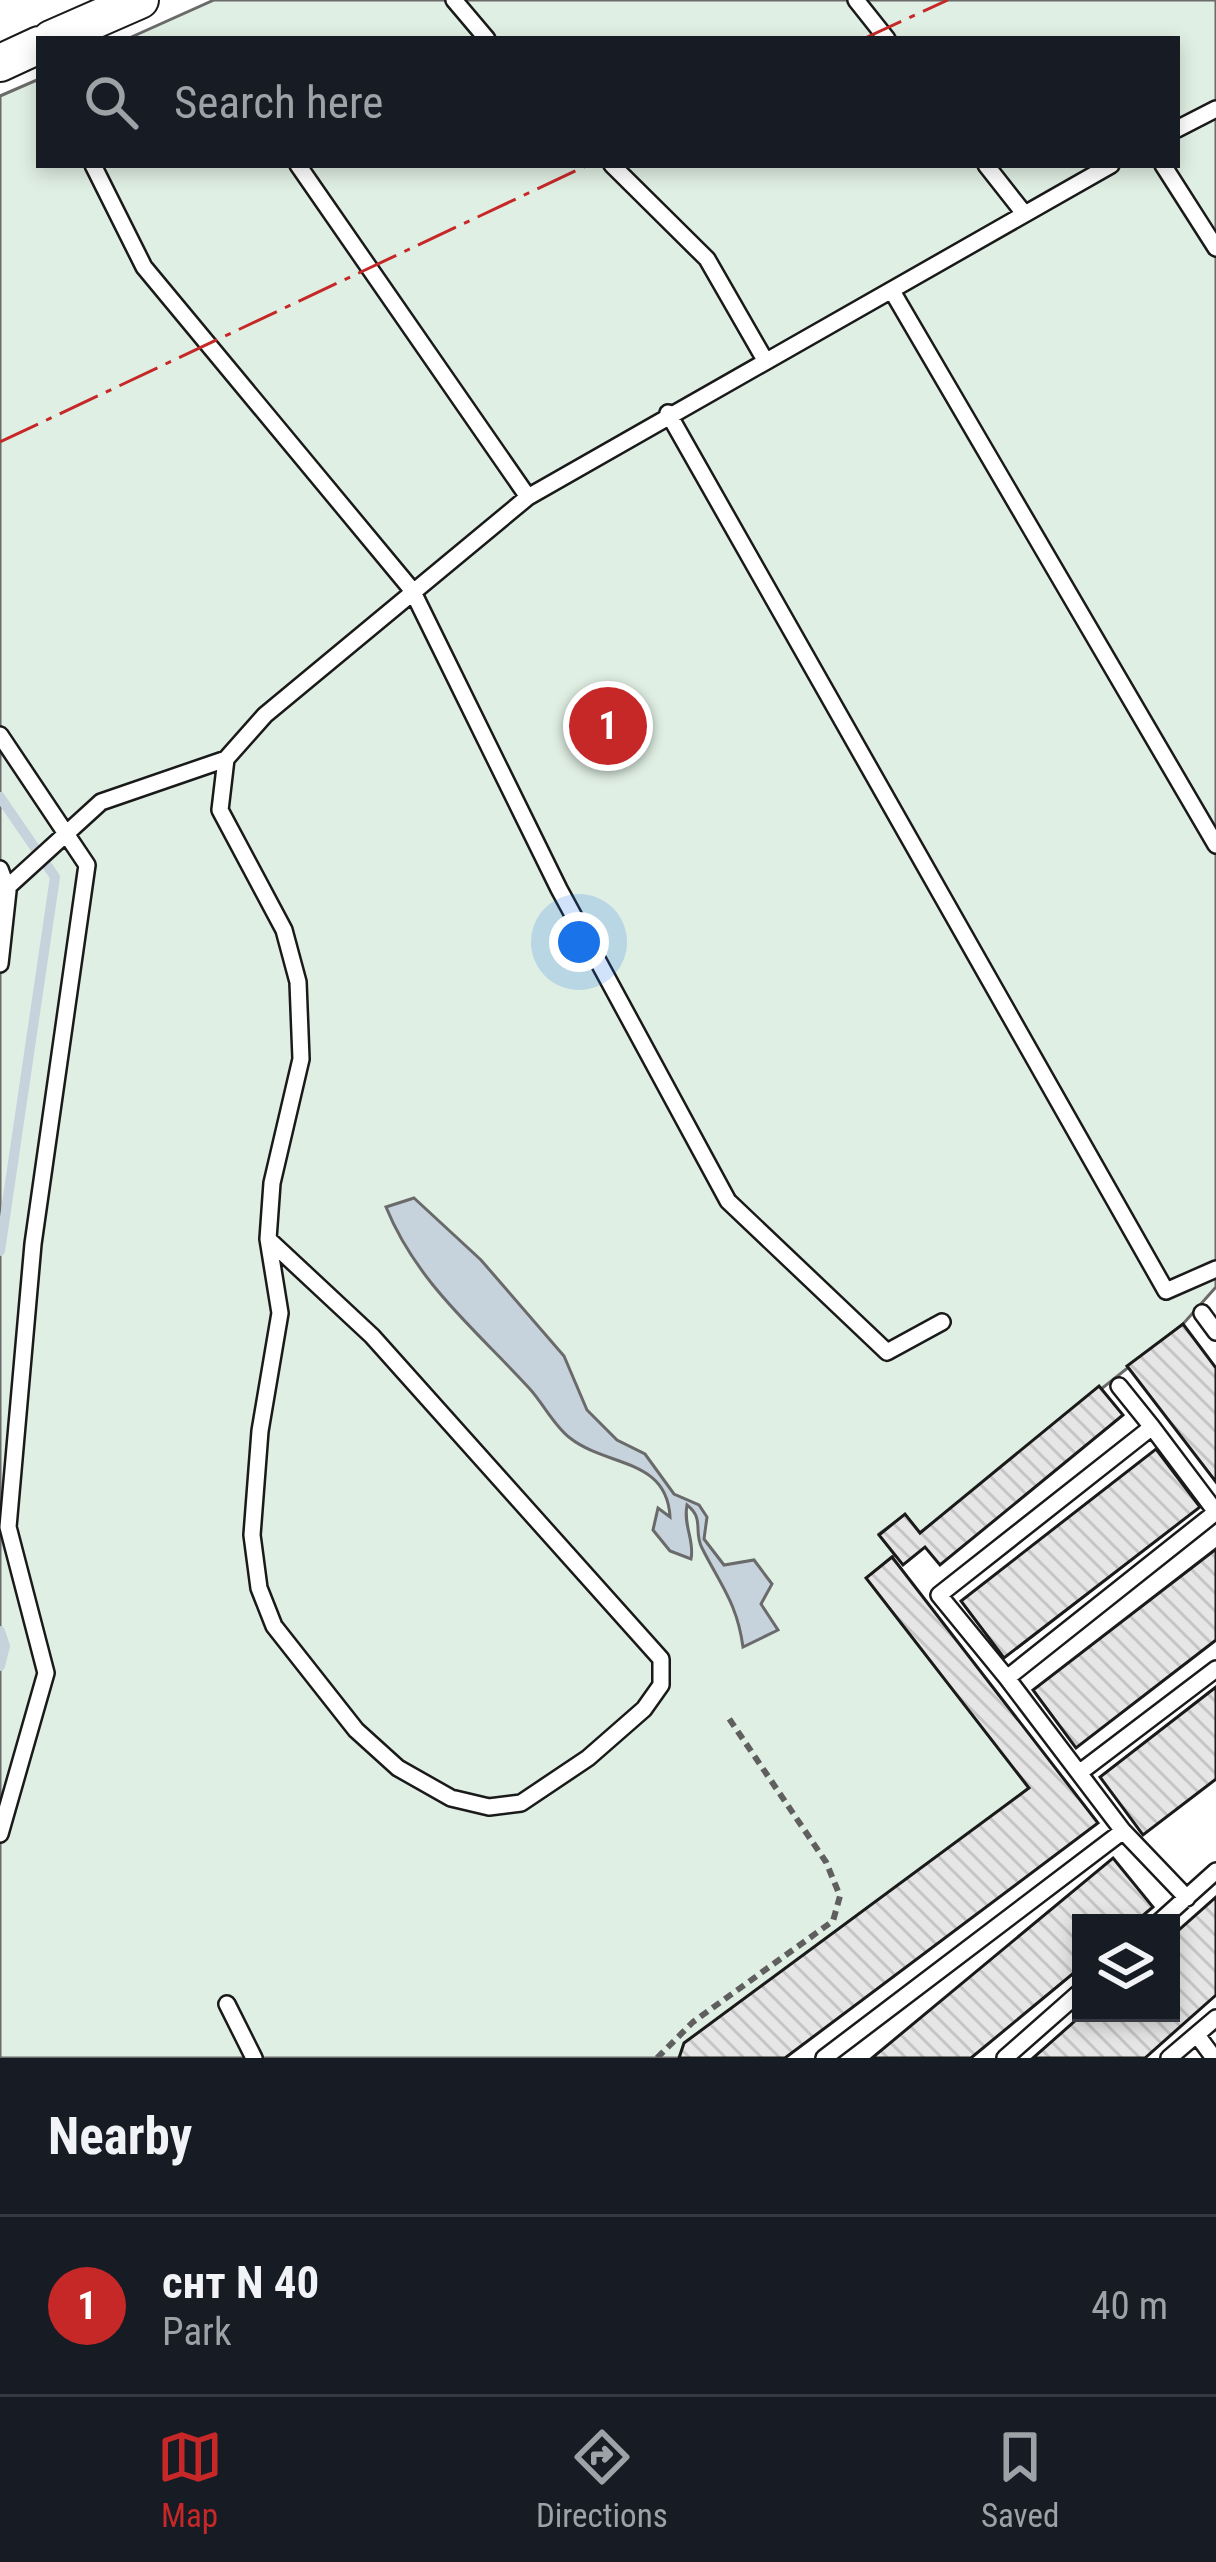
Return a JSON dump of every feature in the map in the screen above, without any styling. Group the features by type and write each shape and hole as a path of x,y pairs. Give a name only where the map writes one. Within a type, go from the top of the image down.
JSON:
{"street":[{"path":"58,36 140,0"},
{"path":"0,64 36,46"}],"lane":[{"path":"454,0 484,36"},
{"path":"856,0 885,36"},
{"path":"1180,127 1216,109"},
{"path":"94,168 144,267 412,590 559,889 728,1201 887,1352 942,1322"},
{"path":"300,168 529,497"},
{"path":"615,168 707,259 765,360"},
{"path":"988,168 1023,212"},
{"path":"4,892 101,802 226,759 265,715 529,497 668,413 1105,168"},
{"path":"1165,168 1216,248"},
{"path":"892,291 1216,845"},
{"path":"668,413 1166,1291 1216,1269"},
{"path":"0,735 87,865 33,1244 8,1527 46,1673 0,1834"},
{"path":"226,759 220,809 284,930 298,982 301,1059 272,1183 268,1239 280,1313 260,1431 252,1535 259,1588 274,1626 356,1730 398,1768 451,1798 489,1807 521,1803 554,1786 644,1708 661,1685 661,1660 372,1336 268,1239"},
{"path":"0,869 4,892 0,964"},
{"path":"1202,1313 1216,1332"},
{"path":"1006,1678 1216,1512 1120,1386"},
{"path":"1152,1426 939,1595 1124,1831 1187,1898"},
{"path":"1079,1773 1216,1670"},
{"path":"824,2058 1124,1831"},
{"path":"1168,1914 1216,1871"},
{"path":"1005,2058 1072,1999"},
{"path":"227,2004 254,2058"},
{"path":"1169,2058 1216,2018"},
{"path":"1197,2035 1214,2058"}],"path":[{"path":"657,2058 693,2022 833,1921 840,1896 826,1862 726,1714"}],"green space":[{"path":"214,0 1216,0 1216,1287 1183,1324 920,1533 905,1515 879,1534 895,1555 867,1578 1029,1788 679,2058 0,2058 0,96 36,80 36,168 1180,168 1180,36 134,36"}],"shaded area":[{"path":"414,1198 481,1260 564,1356 587,1410 617,1440 645,1454 674,1494 699,1505 707,1517 704,1539 724,1565 754,1560 772,1584 761,1604 778,1630 743,1647 732,1606 700,1542 692,1510 687,1505 691,1559 670,1551 653,1530 658,1508 670,1517 658,1484 633,1466 570,1438 449,1304 414,1259 386,1207"}],"building":[{"path":"1183,1324 1216,1368 1216,1482 1127,1366"},
{"path":"1099,1386 1123,1415 940,1565 925,1547 903,1565 879,1535 905,1514 920,1533"},
{"path":"1156,1449 1200,1507 1004,1658 961,1601"},
{"path":"1216,1549 1216,1640 1076,1748 1033,1690"},
{"path":"892,1557 1098,1823 785,2058 679,2058 684,2043 1029,1788 866,1578"},
{"path":"1216,1687 1216,1779 1143,1835 1100,1777"},
{"path":"1113,1858 1153,1907 1145,1914 1072,1914 1072,1974 971,2058 872,2058"},
{"path":"1216,1897 1216,1995 1145,2058 1033,2058 1074,2022 1180,2022 1180,1929"}],"waterway":[{"path":"0,797 55,877 0,1251"},
{"path":"0,1631 5,1646 0,1666"}],"power":[{"path":"870,36 948,0"},
{"path":"0,442 582,168"}],"place":[{"name":"снт N 40","path":"608,726"}]}
